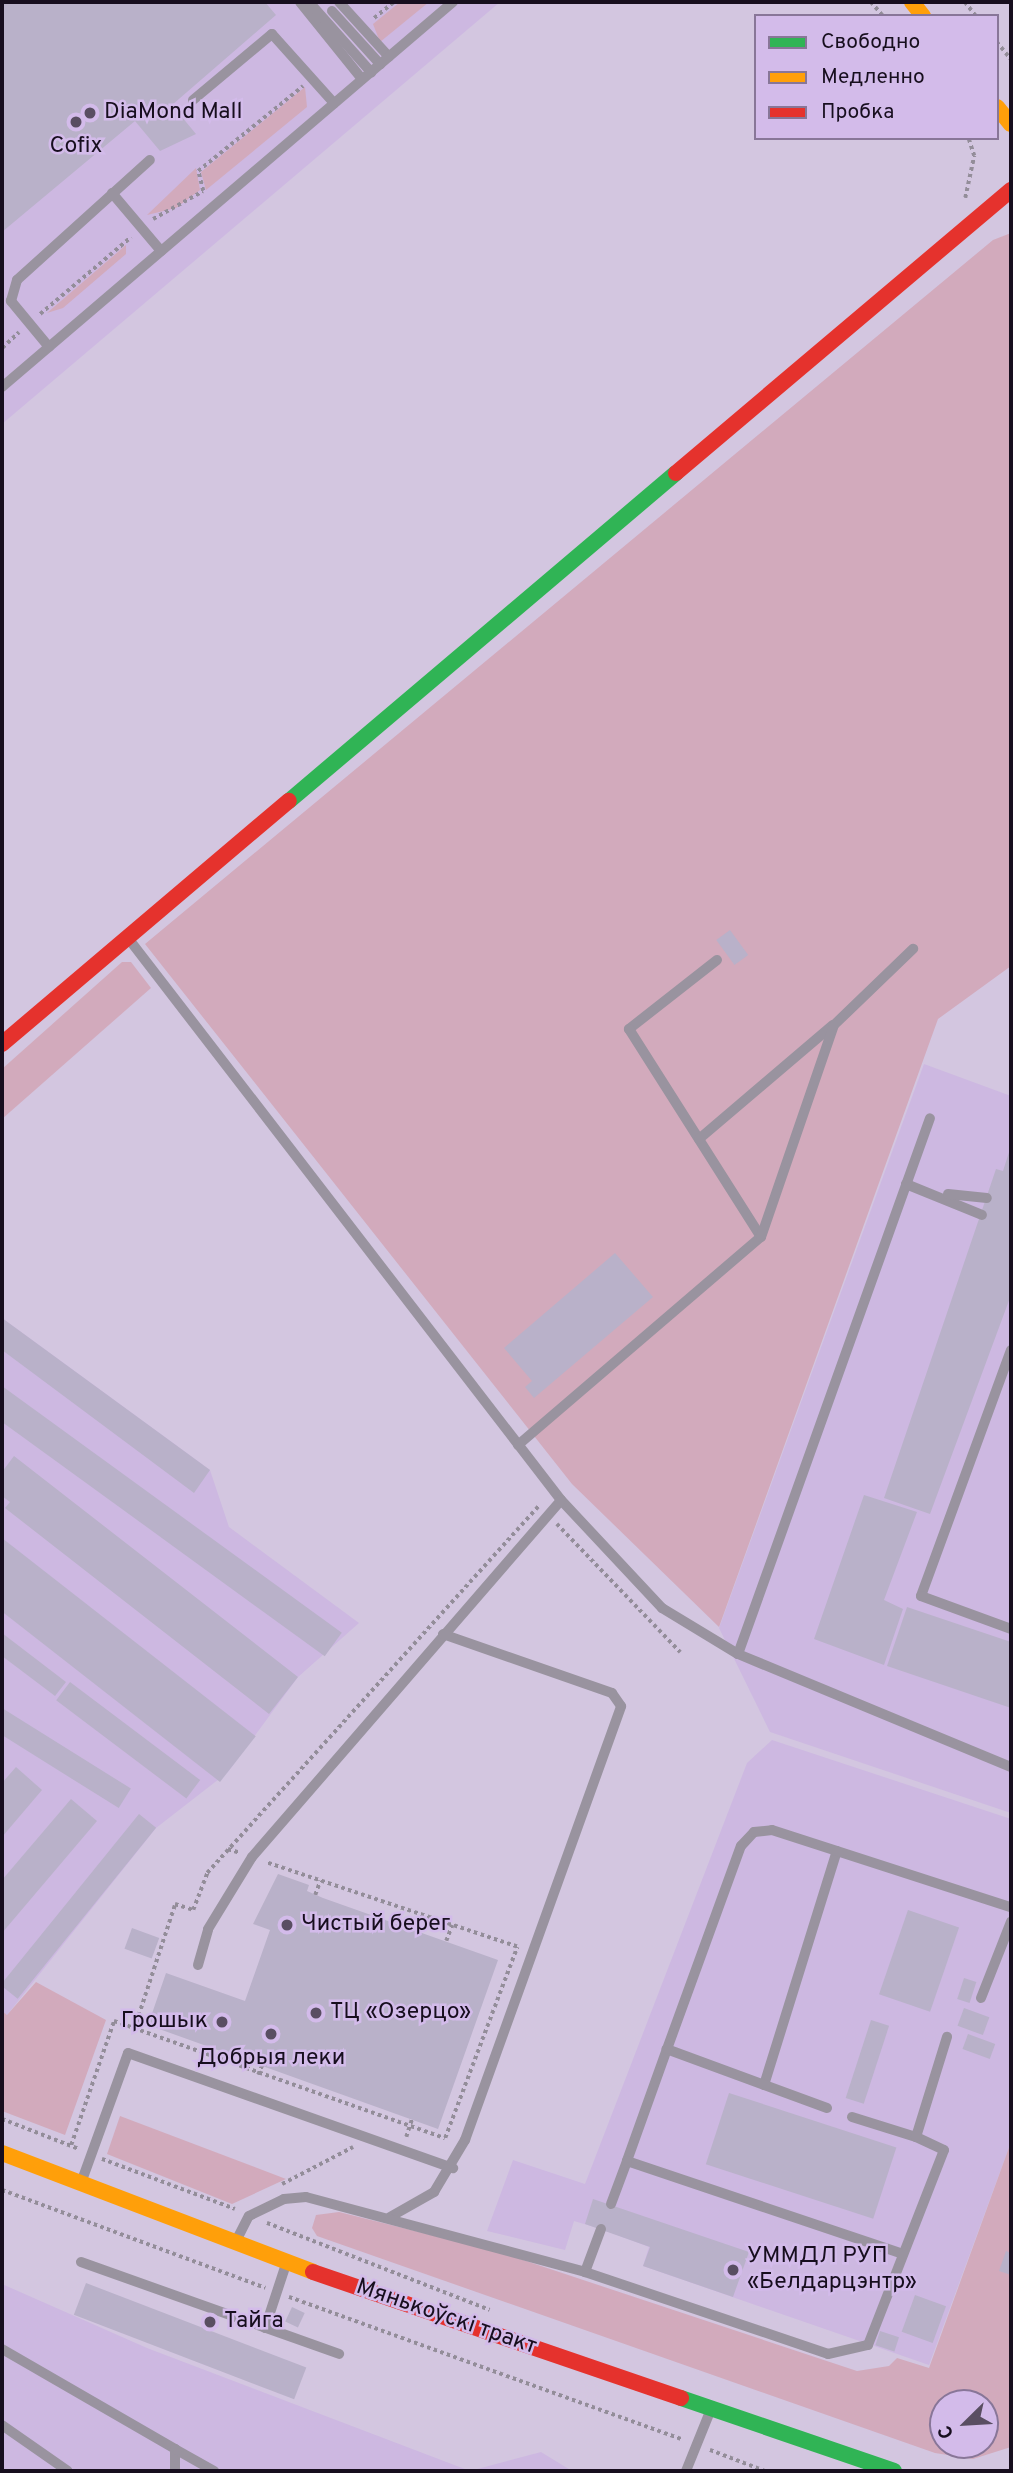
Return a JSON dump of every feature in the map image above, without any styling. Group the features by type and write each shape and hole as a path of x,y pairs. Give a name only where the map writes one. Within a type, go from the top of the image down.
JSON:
{"street":[{"path":"999,109 1011,124"},
{"path":"2,1044 126,935 1011,190"},
{"name":"Мянькоўскі тракт","path":"2,2153 286,2263 894,2471"}],"lane":[{"path":"300,2 362,79"},
{"path":"309,2 336,7 388,57"},
{"path":"2,387 453,2"},
{"path":"336,7 371,72"},
{"path":"336,7 380,64"},
{"path":"193,100 272,34 334,103"},
{"path":"49,347 11,301 17,280 150,160"},
{"path":"111,193 161,251"},
{"path":"126,935 561,1500 662,1608 738,1654 1011,1767"},
{"path":"699,1139 834,1025 913,949"},
{"path":"717,960 629,1029 761,1237"},
{"path":"518,1445 761,1237 834,1025"},
{"path":"738,1654 930,1118"},
{"path":"906,1184 941,1194 987,1198"},
{"path":"941,1194 982,1215"},
{"path":"1011,1350 921,1596 1011,1629"},
{"path":"198,1965 213,1919 252,1857 561,1500"},
{"path":"390,2217 434,2192 453,2168 621,1706 612,1693 443,1634"},
{"path":"611,2204 741,1846 754,1832 772,1830 1011,1907"},
{"path":"765,2085 837,1851"},
{"path":"981,1997 1011,1922"},
{"path":"916,2137 947,2037"},
{"path":"667,2049 827,2108"},
{"path":"80,2185 128,2053 453,2168"},
{"path":"235,2244 249,2217 284,2199 306,2197 390,2217 585,2272 828,2354 868,2344 901,2253 944,2150 916,2137 852,2117"},
{"path":"627,2161 901,2253"},
{"path":"585,2272 601,2229"},
{"path":"81,2262 340,2354"},
{"path":"265,2328 286,2263"},
{"path":"2,2349 214,2471"},
{"path":"687,2471 711,2409"},
{"path":"2,2425 68,2471"},
{"path":"175,2449 175,2471"}],"path":[{"path":"999,44 1011,59"},
{"path":"2,348 141,228 203,191 198,172 313,78"},
{"path":"958,207 972,176 968,140"},
{"path":"71,2145 114,2021 258,2075 445,2138 517,1947 228,1849"},
{"path":"315,1895 320,1881"},
{"path":"446,1941 452,1926"},
{"path":"134,2029 153,1972"},
{"path":"258,2075 262,2065"},
{"path":"2,2119 411,2278"},
{"path":"402,2149 412,2119"},
{"path":"269,2191 355,2146 366,2150"},
{"path":"2,2190 765,2471"},
{"path":"232,2210 244,2204"}],"shaded area":[{"path":"2,2 500,2 2,424"},
{"path":"400,2 429,2 380,42 373,24"},
{"path":"305,87 307,107 206,190 201,172"},
{"path":"196,168 200,190 176,208 147,215"},
{"path":"1011,233 1011,966 938,1019 719,1627 572,1484 145,944 993,240"},
{"path":"126,245 126,254 63,308 47,313"},
{"path":"122,962 131,962 151,988 2,1119 2,1069"},
{"path":"924,1064 1011,1096 1011,1813 770,1732 719,1628"},
{"path":"2,1318 210,1470 229,1527 359,1623 298,1677 228,1772 156,1828 7,2015 2,2011"},
{"path":"772,1740 1011,1819 1011,2142 929,2365 643,2266 649,2247 601,2229 574,2221 565,2250 487,2231 513,2160 585,2184 747,1763"},
{"path":"36,1982 106,2020 65,2135 2,2111 2,2011 7,2015"},
{"path":"120,2116 286,2179 232,2204 107,2154"},
{"path":"1011,2142 1011,2447 999,2451 999,2389 929,2389 929,2451 317,2236 312,2228 316,2215 339,2212 499,2252 857,2371 889,2366 897,2358 929,2368"},
{"path":"2,2284 147,2348 470,2471 2,2471"},
{"path":"541,2452 572,2471 470,2471"}],"building":[{"name":"DiaMond Mall","path":"2,2 265,2 276,15 172,105 196,134 160,151 135,121 2,232"},
{"path":"730,930 748,955 734,965 716,940"},
{"path":"1011,1146 1011,1295 930,1514 884,1498 996,1169 1003,1171"},
{"path":"615,1253 653,1297 534,1398 525,1387 532,1381 504,1348"},
{"path":"2,1318 210,1470 194,1493 2,1350"},
{"path":"2,1386 342,1633 325,1656 2,1422"},
{"path":"14,1456 298,1677 269,1714 5,1508 10,1502 2,1496 2,1472"},
{"path":"864,1495 917,1512 884,1600 903,1609 884,1665 814,1639"},
{"path":"2,1538 256,1736 220,1782 2,1612"},
{"path":"907,1607 1011,1642 1011,1708 887,1666"},
{"path":"2,1633 66,1682 55,1696 2,1656"},
{"path":"70,1682 200,1780 186,1798 56,1700"},
{"path":"2,1708 131,1789 119,1808 2,1735"},
{"path":"16,1767 42,1790 2,1837 2,1783"},
{"path":"71,1799 97,1821 2,1933 2,1880"},
{"path":"139,1814 156,1828 18,1999 2,1983"},
{"name":"ТЦ «Озерцо»","path":"278,1874 309,1885 307,1891 323,1898 498,1960 438,2129 148,2025 166,1973 245,2001 270,1930 253,1924"},
{"path":"908,1910 959,1928 930,2012 879,1994"},
{"path":"132,1928 159,1938 152,1959 124,1949"},
{"path":"964,1978 976,1982 970,2003 957,1999"},
{"path":"964,2008 989,2017 983,2035 958,2026"},
{"path":"871,2020 889,2026 864,2104 846,2098"},
{"path":"968,2034 995,2044 990,2059 963,2049"},
{"path":"729,2093 896,2147 873,2219 706,2164"},
{"path":"593,2199 749,2252 733,2297 643,2266 650,2247 585,2224"},
{"path":"1006,2251 1011,2253 1011,2275 999,2271"},
{"path":"86,2283 306,2368 294,2399 74,2315"},
{"path":"915,2295 946,2306 933,2343 902,2332"},
{"path":"292,2307 305,2313 298,2327 285,2322"},
{"path":"880,2331 899,2337 894,2351 875,2345"}],"traffic: fast":[{"path":"289,801 676,473"},
{"path":"681,2398 894,2471"}],"traffic: slow":[{"path":"912,2 921,14"},
{"path":"999,109 1011,124"},
{"path":"2,2153 313,2272"}],"traffic: jam":[{"path":"676,473 1011,190"},
{"path":"2,1044 289,801"},
{"path":"313,2272 681,2398"}],"place":[{"name":"DiaMond Mall","path":"90,113"},
{"name":"Cofix","path":"76,122"},
{"name":"Чистый берег","path":"287,1925"},
{"name":"ТЦ «Озерцо»","path":"316,2013"},
{"name":"Грошык","path":"222,2022"},
{"name":"Добрыя леки","path":"271,2034"},
{"name":"УММДЛ РУП «Белдарцэнтр»","path":"733,2270"},
{"name":"Тайга","path":"210,2322"}]}
